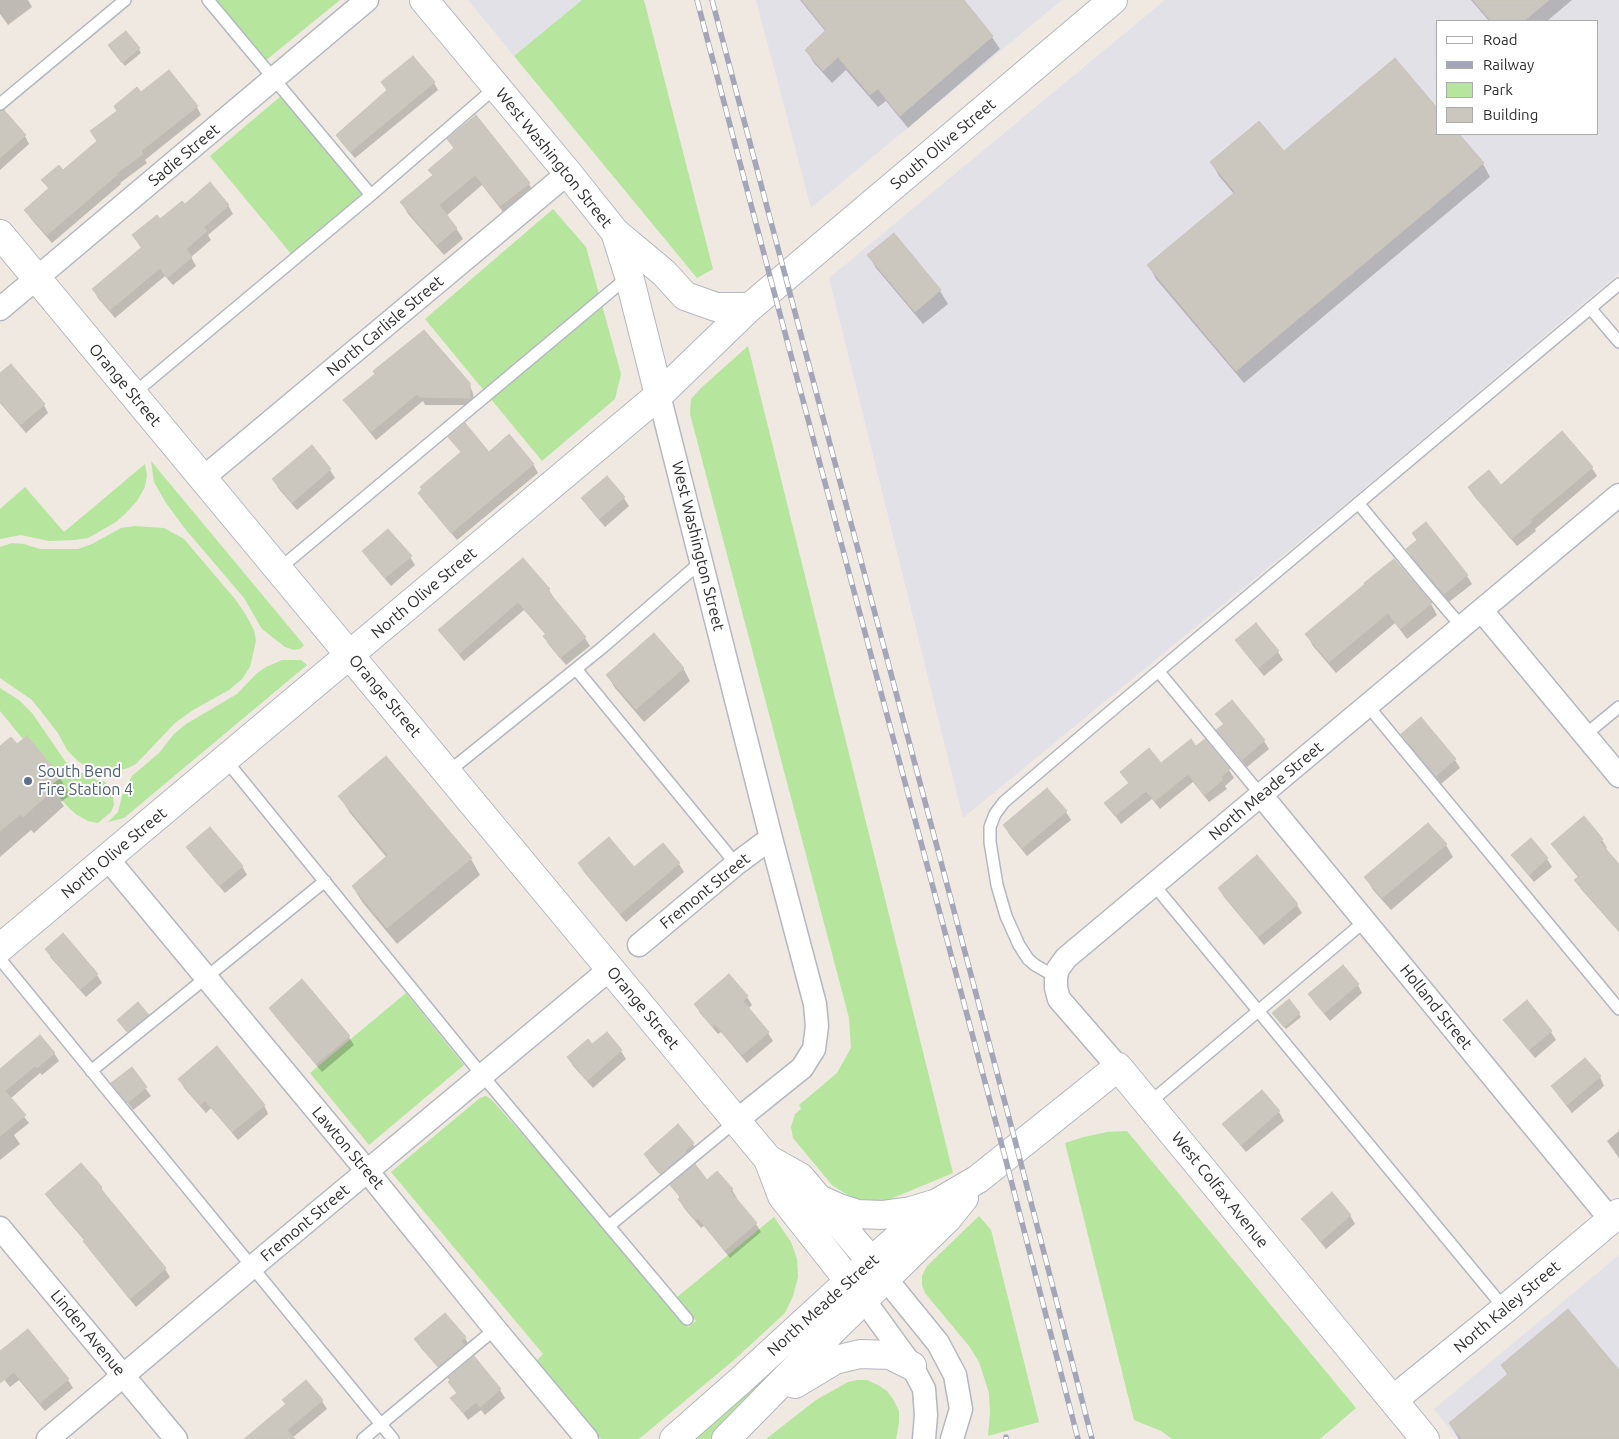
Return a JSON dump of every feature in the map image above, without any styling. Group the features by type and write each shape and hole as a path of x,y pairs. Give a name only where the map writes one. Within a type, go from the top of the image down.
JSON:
{"street":[{"name":"Sadie Street","path":"0,309 367,0"},
{"name":"West Washington Street","path":"424,0 568,173 614,232 639,268 659,395 815,1004 817,1026 814,1049 802,1068 736,1120"},
{"name":"South Olive Street","path":"773,288 1113,0"},
{"name":"North Carlisle Street","path":"203,478 568,173"},
{"name":"Orange Street","path":"0,234 768,1159 782,1196 856,1291"},
{"name":"West Washington Street","path":"639,268 664,273 685,296 716,307 750,308"},
{"name":"North Olive Street","path":"0,948 659,395 773,288"},
{"name":"North Meade Street","path":"1056,977 1058,969 1066,958 1619,495"},
{"path":"1482,611 1619,776"},
{"name":"Holland Street","path":"1261,795 1615,1216"},
{"name":"Fremont Street","path":"639,945 736,864 771,838"},
{"name":"Lawton Street","path":"107,858 368,1171 495,1329 587,1439"},
{"name":"Fremont Street","path":"48,1439 252,1266 610,969"},
{"name":"West Colfax Avenue","path":"1056,977 1056,988 1060,999 1149,1103 1393,1400"},
{"name":"North Meade Street","path":"879,1270 937,1203 978,1179 1118,1067"},
{"name":"Orange Street","path":"768,1159 800,1178 879,1270"},
{"name":"North Meade Street","path":"674,1439 740,1381 856,1291 879,1270 948,1218 978,1179"},
{"name":"Orange Street","path":"818,1198 858,1214 882,1215 912,1211 937,1203"},
{"name":"North Kaley Street","path":"1393,1400 1505,1310 1615,1216"},
{"name":"Linden Avenue","path":"0,1228 176,1439"},
{"path":"879,1270 938,1343 955,1375 961,1408 952,1439"},
{"name":"North Meade Street","path":"726,1439 760,1406 856,1291"},
{"path":"856,1291 912,1366 924,1389 926,1415 924,1439"},
{"path":"760,1406 835,1360 860,1354 890,1355 912,1366"},
{"path":"1393,1400 1425,1439"}],"lane":[{"path":"0,104 125,0"},
{"path":"208,0 371,195"},
{"path":"133,394 371,195 496,87"},
{"path":"279,569 639,268"},
{"path":"1056,977 1028,959 1019,945 1006,916 997,885 990,842 990,827 995,814 1012,796 1619,284"},
{"path":"1590,308 1619,342"},
{"path":"1358,503 1462,627"},
{"path":"448,772 576,669 702,561"},
{"path":"576,669 736,864"},
{"path":"1159,672 1261,795"},
{"path":"1368,706 1618,1007"},
{"path":"1585,735 1619,706"},
{"path":"225,759 482,1074 687,1319"},
{"path":"91,1071 325,880"},
{"path":"1154,885 1505,1310"},
{"path":"1149,1103 1365,921"},
{"path":"0,959 392,1439"},
{"path":"610,1225 736,1120"},
{"path":"363,1439 495,1329"}],"shaded area":[{"path":"468,0 582,0 514,56"},
{"path":"756,0 1062,0 811,208"},
{"path":"1165,0 1619,0 1619,273 1355,496 963,818 829,278"},
{"path":"1619,1255 1619,1439 1458,1439 1434,1409"}],"green space":[{"path":"213,0 340,0 265,61"},
{"path":"582,0 644,0 713,269 697,278 514,56"},
{"path":"281,96 362,195 292,255 210,156"},
{"path":"553,209 586,247 621,374 615,399 542,461 425,319"},
{"path":"748,346 953,1173 888,1200 869,1204 852,1198 832,1185 793,1138 791,1127 795,1114 801,1109 799,1105 837,1073 851,1048 849,1018 690,414 691,399"},
{"path":"151,461 304,645 300,649 294,650 285,647 262,629 244,598 186,530 166,503 154,482"},
{"path":"145,464 147,475 145,487 137,501 116,522 88,538 49,541 21,535 0,539 0,509 25,487 64,532"},
{"path":"134,526 164,528 184,539 235,599 254,630 256,641 250,667 242,679 229,690 193,710 175,723 136,764 114,772 100,771 89,768 78,761 67,750 58,733 32,700 0,678 0,547 12,543 24,544 40,549 78,549 92,544 121,528"},
{"path":"282,660 301,660 307,665 124,818 108,822 118,812 122,796 132,776 159,753 174,734 186,724 237,694 257,673"},
{"path":"0,688 19,700 32,713 65,761 78,771 97,780 104,781 110,787 114,805 111,812 98,823 88,821 77,815 53,790 55,788 52,784 61,777 27,736 23,739 0,711"},
{"path":"406,993 464,1065 369,1145 310,1073"},
{"path":"486,1096 491,1099 563,1180 688,1327 696,1321 676,1298 774,1217 791,1242 797,1259 798,1277 793,1296 785,1313 734,1360 639,1439 601,1439 536,1361 543,1354 391,1172 480,1098"},
{"path":"1127,1131 1356,1408 1320,1439 1172,1439 1161,1431 1134,1420 1065,1143 1107,1132"},
{"path":"979,1216 991,1230 1039,1422 988,1436 989,1393 979,1362 969,1346 925,1293 922,1285 922,1276 927,1266"},
{"path":"772,1370 710,1439 694,1439"},
{"path":"867,1380 878,1385 887,1391 893,1399 899,1411 896,1439 766,1439 816,1400 848,1382"}],"building":[{"path":"802,0 964,0 993,36 900,116 878,89 870,95 838,57 823,71 805,50 826,30"},
{"path":"1473,0 1549,0 1525,20 1490,20"},
{"path":"126,31 140,48 122,63 108,45"},
{"path":"413,56 435,82 350,152 336,135 387,90 381,82"},
{"path":"1395,58 1436,107 1436,135 1460,135 1484,163 1236,371 1147,265 1235,192 1210,162 1259,121 1284,151"},
{"path":"169,70 198,106 141,151 143,154 116,174 47,235 24,210 49,188 41,180 59,165 63,170 97,141 90,131 117,111 114,106 137,87 141,92"},
{"path":"4,110 26,135 0,158 0,111"},
{"path":"476,115 530,183 500,206 475,175 439,205 457,228 437,245 400,202 433,175 428,170 454,148 447,139"},
{"path":"210,182 229,205 204,227 207,231 186,249 192,257 167,278 160,268 110,310 92,289 142,247 132,235 157,215 160,219 182,201 185,204"},
{"path":"894,233 941,290 915,312 867,255"},
{"path":"424,330 470,383 470,398 420,397 417,394 371,432 343,400 375,374 373,371"},
{"path":"11,364 45,404 20,425 0,401 0,373"},
{"path":"465,423 489,452 509,434 534,464 451,533 418,493 422,489 420,487 461,452 448,437"},
{"path":"1562,431 1593,467 1530,520 1532,522 1511,539 1468,487 1489,470 1501,485"},
{"path":"312,445 331,469 292,503 272,479"},
{"path":"607,476 625,497 599,519 581,498"},
{"path":"1426,522 1468,575 1444,594 1406,549 1417,540 1412,533"},
{"path":"388,529 412,556 385,578 362,551"},
{"path":"523,558 550,589 548,591 586,637 560,658 543,636 546,634 518,602 459,654 438,630"},
{"path":"1394,559 1432,603 1400,629 1388,613 1329,662 1305,634"},
{"path":"1256,623 1279,651 1258,668 1235,640"},
{"path":"654,633 684,668 636,709 606,675"},
{"path":"1232,700 1265,740 1242,760 1216,730 1224,724 1215,714"},
{"path":"1421,717 1456,759 1436,776 1401,734"},
{"name":"South Bend Fire Station 4","path":"27,736 61,777 52,784 55,788 23,817 21,814 0,831 0,746 11,737 17,744"},
{"path":"1191,739 1196,746 1205,739 1230,769 1221,777 1223,780 1204,795 1188,774 1155,801 1146,791 1115,816 1104,803 1129,783 1120,772 1149,748 1161,763"},
{"path":"386,756 472,858 387,928 352,886 388,855 338,796"},
{"path":"1047,788 1067,811 1022,848 1003,825"},
{"path":"1584,816 1603,839 1600,842 1619,864 1619,931 1574,880 1579,876 1551,844"},
{"path":"1428,823 1447,844 1382,898 1364,877"},
{"path":"210,827 243,866 219,886 186,847"},
{"path":"609,837 634,867 663,843 680,863 620,914 578,863"},
{"path":"1531,838 1548,858 1529,875 1511,855"},
{"path":"1257,855 1298,904 1258,937 1218,888"},
{"path":"63,933 98,974 80,990 45,949"},
{"path":"1343,965 1359,984 1324,1013 1308,994"},
{"path":"729,974 748,996 743,1001 769,1032 742,1055 715,1024 713,1027 694,1004"},
{"path":"302,979 350,1036 316,1064 269,1008"},
{"path":"1289,999 1300,1013 1284,1027 1272,1013"},
{"path":"1527,1000 1552,1031 1529,1050 1503,1020"},
{"path":"138,1002 149,1015 127,1032 117,1020"},
{"path":"607,1032 622,1050 587,1081 567,1057 588,1039 592,1044"},
{"path":"40,1035 55,1053 37,1068 35,1066 5,1091 26,1115 0,1136 0,1069"},
{"path":"217,1046 265,1105 232,1132 205,1101 200,1105 178,1079"},
{"path":"1585,1058 1601,1076 1567,1105 1551,1086"},
{"path":"132,1067 147,1087 127,1103 111,1083"},
{"path":"1262,1090 1280,1111 1241,1145 1222,1124"},
{"path":"678,1124 694,1143 685,1151 686,1153 660,1174 644,1154"},
{"path":"81,1163 166,1268 130,1299 83,1241 85,1239 45,1194"},
{"path":"695,1164 707,1180 717,1171 733,1189 730,1191 757,1223 725,1250 698,1218 696,1220 678,1199 680,1197 670,1185"},
{"path":"1332,1192 1351,1215 1321,1241 1301,1219"},
{"path":"1568,1309 1619,1370 1619,1439 1462,1439 1449,1423 1508,1374 1501,1365"},
{"path":"445,1313 466,1337 461,1341 464,1345 438,1367 414,1339"},
{"path":"28,1329 69,1379 40,1403 14,1372 0,1383 0,1351"},
{"path":"474,1356 501,1389 480,1407 476,1402 463,1413 450,1398 457,1393 448,1382 450,1380 448,1378"},
{"path":"306,1380 323,1400 287,1430 295,1439 244,1439 286,1404 282,1400"}],"railway":[{"path":"697,0 1005,1157 1078,1439"},
{"path":"712,0 1017,1148 1092,1439"}],"place":[{"name":"South Bend Fire Station 4","path":"28,781"}]}
